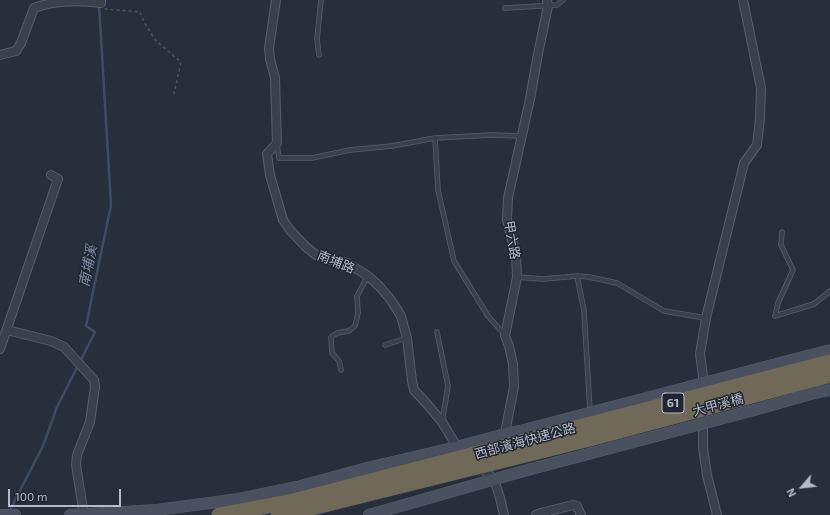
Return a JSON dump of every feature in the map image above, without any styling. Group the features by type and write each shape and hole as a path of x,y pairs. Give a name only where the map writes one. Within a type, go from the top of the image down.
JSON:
{"highway":[{"name":"西部濱海快速公路","path":"219,515 293,501 830,362"},
{"name":"西部濱海快速公路","path":"278,515 560,446 830,375"}],"street":[{"path":"0,55 16,51 21,43 34,8 44,4 74,0 90,2 101,1"},
{"path":"276,0 269,48 275,78 277,144"},
{"path":"717,515 707,475 703,448 703,376 700,354 706,318 744,163 757,145 761,88 743,0"},
{"name":"甲六路","path":"494,479 514,387 513,364 506,336 518,277 516,256 507,220 508,198 530,99 547,3"},
{"name":"南埔路","path":"277,144 267,154 270,175 284,220 290,230 316,255 347,263 368,276 391,300 401,316 407,338 414,390 428,404 442,422 457,447 494,479"},
{"path":"0,349 58,178 51,175"},
{"path":"7,330 52,341 64,348 94,380 95,387 90,422 77,455 76,466 84,515"},
{"name":"大甲溪橋","path":"70,515 156,510 239,499 297,487 367,468 524,430 830,350"},
{"name":"大甲溪橋","path":"369,515 494,479 830,390"},
{"path":"494,479 504,515"},
{"path":"539,514 573,505 577,506 581,515"},
{"path":"0,514 15,515"}],"lane":[{"path":"319,55 317,39 321,0"},
{"path":"505,8 547,3 557,6 563,0"},
{"path":"277,144 279,158 312,158 350,150 392,146 435,138 491,135 522,136"},
{"path":"435,138 438,190 454,261 488,316 506,336"},
{"path":"782,232 781,244 793,270 778,303 775,316 814,304 830,291"},
{"path":"341,370 339,361 332,353 331,337 337,333 349,331 355,326 358,312 356,296 368,276"},
{"path":"518,277 543,279 577,276 617,283 664,311 706,318"},
{"path":"577,276 584,311 590,412"},
{"path":"437,332 448,386 442,422"},
{"path":"385,345 407,338"}],"path":[{"path":"101,1 106,9 140,12 144,22 156,40 181,62 174,94"}],"waterway":[{"name":"南埔溪","path":"9,512 43,446 57,407 95,332 86,326 111,205 99,4"}]}
